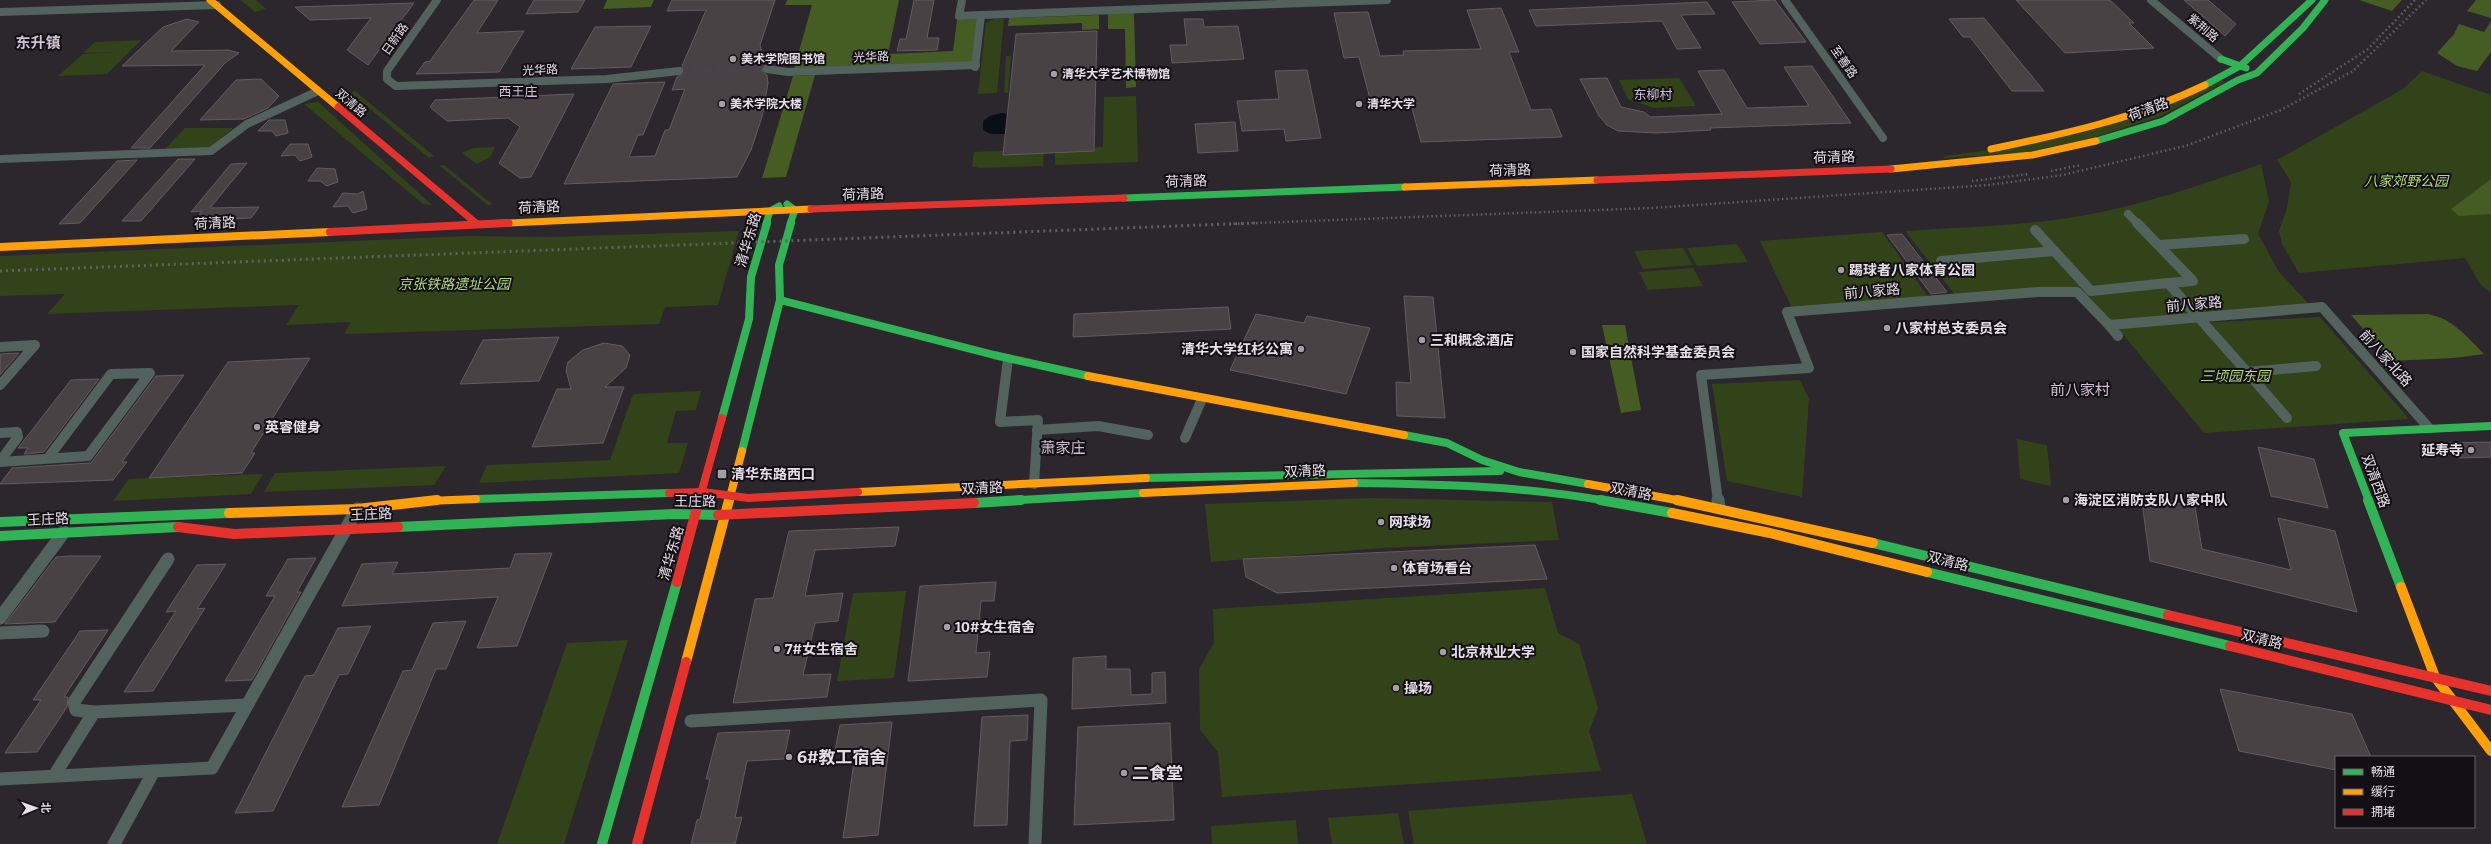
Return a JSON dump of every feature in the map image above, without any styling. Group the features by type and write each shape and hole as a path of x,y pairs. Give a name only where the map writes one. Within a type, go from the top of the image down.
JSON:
{"main road":[{"name":"荷清路","path":"356,221 465,215 1901,162 2008,147 2089,130 2143,113 2193,92 2240,66 2312,0"},
{"name":"荷清路","path":"0,247 770,211 1898,169 1904,166 2032,155 2106,138 2163,121 2238,80 2257,73 2303,28 2325,0"},
{"name":"双清路","path":"213,3 476,224"},
{"path":"2221,59 2257,73"},
{"path":"636,844 725,515 780,300 776,280 777,268 795,210 785,203"},
{"name":"清华东路","path":"602,844 703,492 707,471 749,319 748,304 751,277 765,226 770,211 785,203"},
{"path":"476,224 506,227 753,219 761,221 765,226"},
{"name":"荷清路","path":"0,239 325,222"},
{"name":"双清路","path":"780,300 1008,359 1202,399 1447,443 1464,449 1482,460 1519,472 1719,508 1910,551 2101,599 2491,690"},
{"name":"双清西路","path":"2435,677 2343,433 2491,426"},
{"name":"双清路","path":"730,495 748,498 1334,471 1519,472"},
{"name":"双清路","path":"744,515 1336,483 1432,484 1554,492 1770,533 2491,710"},
{"name":"王庄路","path":"0,522 94,517 356,509 459,499 703,492 730,495"},
{"name":"王庄路","path":"0,536 171,526 234,534 697,513 744,515"},
{"path":"2435,677 2491,751"}],"street":[{"name":"日新路","path":"402,87 387,79 387,71 437,0"},
{"path":"962,0 959,16 1387,0"},
{"name":"至善路","path":"1785,0 1883,138"},
{"name":"紫荆路","path":"2151,0 2221,59"},
{"path":"0,12 213,3"},
{"name":"光华路","path":"767,69 788,72 976,66 981,15"},
{"name":"光华路","path":"402,87 607,79 679,71"},
{"path":"0,159 211,151 247,124 318,91"},
{"path":"2035,230 2091,291 2193,280 2128,214"},
{"path":"2159,245 2244,239"},
{"path":"1941,261 2055,251"},
{"path":"2168,283 2287,418"},
{"name":"前八家路","path":"1719,508 1701,375 1809,368 1807,358 1790,324 1787,312 2030,292 2077,292 2109,325 2322,307"},
{"name":"前八家北路","path":"2322,307 2429,428"},
{"path":"2109,325 2118,336"},
{"path":"0,346 35,345 0,385"},
{"path":"1008,359 1000,422 1038,420 1034,484"},
{"path":"2248,372 2316,366"},
{"path":"0,461 88,456 150,373 111,374 48,458"},
{"path":"1185,438 1202,399"},
{"path":"1037,430 1098,426 1148,435"},
{"path":"0,433 17,432 18,437 0,461"},
{"path":"0,779 212,768 356,509"},
{"path":"0,618 64,532"},
{"path":"168,559 74,702 76,710 94,712 247,705"},
{"path":"0,633 43,631"},
{"path":"691,721 1041,700 1035,844"},
{"path":"54,776 94,712"},
{"path":"114,844 154,771"}],"green space":[{"path":"240,0 256,0 266,9 255,12"},
{"path":"607,0 654,0 651,7 603,9"},
{"path":"787,0 899,0 888,54 953,51 957,20 977,19 972,62 794,69 812,5 785,5"},
{"path":"2359,0 2402,0 2392,11"},
{"path":"2476,0 2491,0 2491,18 2467,11"},
{"path":"1134,13 1136,87 1126,88 1125,29 1108,29 1108,14"},
{"path":"1099,15 1099,29 1082,30 1082,23 1008,26 1009,18"},
{"path":"994,19 1004,19 997,93 978,94 986,23"},
{"path":"2491,21 2491,52 2477,71 2457,66 2437,53 2454,34 2459,24 2484,32"},
{"path":"141,40 107,74 58,76 83,54 117,52 83,53 95,42"},
{"path":"1006,56 1011,56 1008,93 1004,93"},
{"name":"八家郊野公园","path":"2422,71 2491,95 2491,293 2480,284 2465,258 2299,273 2282,244 2279,231 2287,208 2291,182 2277,160 2403,89"},
{"path":"815,75 786,177 762,178 793,76"},
{"path":"1679,78 1696,106 1653,108 1628,99 1619,80"},
{"path":"2222,80 2225,82 2161,116 2089,139 2021,153 1943,158 1944,156 2028,145 2089,131"},
{"path":"355,91 434,156 429,158 351,93"},
{"path":"1136,96 1138,162 1055,165 1055,149 1103,147 1104,97"},
{"path":"318,102 432,205 423,204 304,104"},
{"path":"185,128 233,128 209,148 164,150"},
{"path":"495,147 490,157 477,164 462,153 473,148"},
{"path":"1044,149 1043,166 979,168 972,166 974,152"},
{"path":"2261,164 2269,201 2258,234 2279,272 2309,304 2109,322 2076,287 1956,296 1905,231 2019,224 2086,215 2153,199"},
{"path":"444,165 492,204 489,206 440,166"},
{"path":"2491,179 2491,214 2459,216 2451,209"},
{"name":"京张铁路遗址公园","path":"739,231 718,305 665,307 659,324 344,334 351,322 286,325 299,305 47,314 65,294 0,296 0,256 469,236 547,237"},
{"name":"踢球者八家体育公园","path":"1882,232 1929,298 1792,308 1760,241"},
{"path":"1737,244 1748,262 1697,266 1687,248"},
{"path":"1683,248 1693,265 1643,269 1634,251"},
{"path":"1693,268 1703,286 1648,290 1639,272"},
{"path":"2427,314 2436,316 2452,324 2484,354 2454,358 2391,361 2351,315"},
{"name":"三顷园东园","path":"2320,317 2409,419 2204,433 2117,327"},
{"path":"1602,325 1625,325 1641,410 1621,413"},
{"path":"1800,380 1809,399 1802,497 1727,481 1712,384"},
{"path":"701,391 696,410 676,411 667,443 688,443 679,473 479,483 487,465 610,460 633,394"},
{"path":"2017,439 2047,445 2051,486 2020,479"},
{"path":"446,466 434,485 264,492 275,473"},
{"path":"263,474 251,494 113,501 129,479"},
{"name":"网球场","path":"1370,498 1552,502 1559,540 1382,548 1211,562 1205,504"},
{"name":"操场","path":"1545,588 1558,633 1579,644 1598,708 1589,731 1601,771 1222,797 1218,752 1200,730 1199,669 1214,643 1213,609"},
{"path":"906,591 894,678 837,681 853,593"},
{"path":"628,640 564,844 497,844 567,643"},
{"path":"1632,794 1647,844 1414,844 1408,811"},
{"path":"1398,813 1404,844 1332,844 1328,818"},
{"path":"1296,820 1298,844 1212,844 1211,826"}],"shaded area":[{"path":"1001,113 1011,114 1007,134 990,134 983,130 983,121 990,116"}],"building":[{"path":"474,0 498,0 477,33 524,31 499,72 416,74 425,62 430,61"},
{"path":"534,0 585,0 578,12 526,14"},
{"name":"美术学院大楼","path":"672,0 775,0 760,45 765,64 762,71 767,75 768,83 762,117 751,150 737,177 564,184 613,84 665,82 643,135 638,135 629,157 655,156 665,130 669,130 685,89 672,90 677,77 684,73 682,66 706,10 667,11"},
{"path":"914,0 934,0 927,38 939,38 937,50 897,51 900,39 906,39"},
{"path":"1775,0 1806,42 1760,44 1732,2"},
{"path":"2016,0 2110,0 2134,23 2129,23 2154,48 2065,53"},
{"path":"2184,0 2208,0 2236,24 2225,36"},
{"path":"1707,2 1715,14 1681,15 1701,48 1677,49 1662,21 1536,26 1529,10"},
{"path":"414,3 368,65 347,50 371,18 310,20 295,7"},
{"path":"1501,8 1519,52 1509,52 1531,110 1551,109 1562,137 1421,142 1410,101 1371,103 1359,57 1344,58 1334,13 1368,12 1380,56 1404,55 1403,51 1481,49 1467,10"},
{"path":"1984,18 2044,91 2012,91 1970,37 1963,37 1949,19"},
{"path":"187,19 199,22 171,51 228,50 239,53 225,63 150,148 131,148 205,65 122,66 163,27"},
{"path":"1184,19 1203,19 1204,27 1238,26 1244,59 1172,63 1170,45 1187,45"},
{"path":"651,26 631,67 571,69 595,27"},
{"name":"清华大学艺术博物馆","path":"1097,31 1094,151 1003,155 1016,34"},
{"path":"1812,66 1851,123 1710,128 1711,130 1657,133 1618,131 1607,125 1599,116 1580,79 1607,78 1621,107 1644,112 1650,117 1722,114 1698,71 1724,70 1747,108 1809,106 1784,67"},
{"path":"1307,70 1321,138 1286,141 1284,129 1242,131 1237,101 1279,99 1275,71"},
{"path":"261,79 279,96 268,108 244,119 200,120 236,80"},
{"path":"574,94 531,177 520,178 499,163 520,127 508,118 447,121 430,107 435,100"},
{"path":"269,120 285,120 288,133 276,136 272,131 258,131"},
{"path":"1235,122 1238,151 1198,153 1195,124"},
{"path":"290,144 308,144 312,157 300,161 295,155 281,156"},
{"path":"178,159 195,159 141,221 122,221"},
{"path":"137,160 80,223 59,224 117,161"},
{"path":"247,163 210,208 259,207 251,218 195,220 202,211 191,212 231,164"},
{"path":"317,168 335,169 338,182 326,186 321,181 308,181"},
{"path":"363,191 367,209 353,213 348,206 333,207 343,193 358,194"},
{"path":"1902,234 1947,292 1931,294 1887,235"},
{"name":"三和概念酒店","path":"1404,296 1433,297 1445,418 1397,416 1396,382 1411,383"},
{"path":"1228,307 1231,329 1073,337 1074,314"},
{"name":"清华大学红杉公寓","path":"1256,314 1304,323 1307,316 1370,328 1346,394 1230,370"},
{"path":"559,337 539,381 460,384 483,340"},
{"path":"604,343 622,346 630,355 626,368 605,387 624,387 603,443 532,447 557,389 571,389 566,370 568,362 583,350"},
{"path":"19,353 0,375 0,354"},
{"path":"310,358 251,453 255,453 242,473 149,478 228,362"},
{"path":"184,375 122,462 127,462 113,480 0,484 12,468 91,463 156,376"},
{"path":"99,379 44,452 24,454 28,448 18,448 71,380"},
{"name":"延寿寺","path":"2491,442 2491,457 2459,458 2445,443"},
{"path":"2258,447 2314,459 2328,508 2271,496"},
{"path":"2141,495 2195,507 2202,549 2291,570 2278,518 2335,531 2357,612 2150,561"},
{"name":"7#女生宿舍","path":"899,527 895,546 815,550 805,596 843,593 838,621 815,623 803,675 831,674 827,697 733,703 755,599 773,598 789,531"},
{"name":"体育场看台","path":"1535,545 1547,579 1277,593 1246,577 1243,559"},
{"path":"552,553 517,646 477,648 498,597 342,606 362,564 398,562 392,574 510,568 515,554"},
{"path":"101,556 55,622 5,624 56,557"},
{"path":"316,558 297,592 301,592 252,680 225,681 275,596 266,596 288,559"},
{"path":"226,564 197,609 205,608 153,691 124,692 176,611 166,612 197,565"},
{"name":"10#女生宿舍","path":"996,582 994,601 981,601 976,653 990,652 987,677 908,681 920,586"},
{"path":"466,621 446,669 436,669 379,805 342,807 403,671 412,670 433,623"},
{"path":"371,626 348,674 339,675 273,811 235,813 305,676 314,675 338,628"},
{"path":"108,630 64,697 68,697 67,707 37,752 5,753 41,700 33,700 80,631"},
{"path":"1106,656 1106,669 1130,669 1131,695 1152,694 1152,673 1165,672 1166,703 1072,709 1073,658"},
{"path":"2220,689 2352,714 2371,756 2335,756 2335,770 2239,751"},
{"path":"1028,715 1027,740 1010,741 1007,825 974,826 982,717"},
{"path":"892,722 878,835 843,838 856,749 835,750 840,725"},
{"name":"二食堂","path":"1170,723 1174,820 1074,825 1078,727"},
{"path":"790,730 784,759 747,761 735,818 742,817 735,844 691,844 697,820 700,819 710,779 706,779 718,733"}],"tunnel":[{"path":"679,71 767,69"}],"railway":[{"path":"2299,94 2368,49 2415,0"},
{"path":"1229,224 1652,208 1988,185 2063,175 2185,146 2281,110 2353,71 2426,0"},
{"path":"2051,171 2081,165"},
{"path":"1972,181 2029,174"},
{"path":"0,271 1255,223"}],"traffic: fast":[{"path":"2205,85 2240,66 2312,0"},
{"path":"2096,141 2163,121 2238,80 2257,73 2303,28 2325,0"},
{"path":"2221,59 2246,68"},
{"path":"1124,198 1405,187"},
{"path":"742,451 780,300 778,277 779,265 784,243 795,210 787,204"},
{"path":"722,418 749,319 751,277 770,211 779,206"},
{"path":"780,300 994,355 1088,376"},
{"path":"2401,587 2343,433 2491,426"},
{"path":"1404,435 1447,443 1482,460 1519,472 1588,484"},
{"path":"1146,478 1312,473 1500,471"},
{"path":"1354,483 1432,484 1554,492 1672,513"},
{"path":"476,499 669,493"},
{"path":"974,503 1143,493"},
{"path":"0,522 229,513"},
{"path":"398,527 674,514 718,515"},
{"path":"0,536 178,527"},
{"path":"1873,543 2168,615"},
{"path":"1927,572 2230,646"},
{"path":"602,844 677,582"}],"traffic: slow":[{"path":"210,0 338,107"},
{"path":"1991,149 2074,132 2127,118 2179,98 2205,85"},
{"path":"1891,169 1904,166 2032,155 2096,141"},
{"path":"1405,187 1597,180"},
{"path":"509,223 811,209"},
{"path":"0,247 330,232"},
{"path":"1088,376 1154,390 1404,435"},
{"path":"686,662 742,451"},
{"path":"858,492 1146,478"},
{"path":"1143,493 1354,483"},
{"path":"1588,484 1719,508 1873,543"},
{"path":"229,513 357,509 439,500 476,499"},
{"path":"1672,513 1770,533 1927,572"},
{"path":"2401,587 2435,677 2491,751"}],"traffic: jam":[{"path":"338,107 477,224"},
{"path":"1597,180 1891,169"},
{"path":"811,209 1124,198"},
{"path":"330,232 509,223"},
{"path":"677,582 722,418"},
{"path":"669,493 703,492 748,498 858,492"},
{"path":"718,515 974,503"},
{"path":"178,527 234,534 398,527"},
{"path":"2168,615 2491,691"},
{"path":"2230,646 2491,710"},
{"path":"637,844 686,662"}],"place":[{"name":"美术学院图书馆","path":"733,59"},
{"name":"清华大学艺术博物馆","path":"1054,74"},
{"name":"美术学院大楼","path":"722,104"},
{"name":"清华大学","path":"1359,104"},
{"name":"踢球者八家体育公园","path":"1841,270"},
{"name":"八家村总支委员会","path":"1887,328"},
{"name":"三和概念酒店","path":"1422,340"},
{"name":"清华大学红杉公寓","path":"1301,349"},
{"name":"国家自然科学基金委员会","path":"1573,352"},
{"name":"英睿健身","path":"257,427"},
{"name":"延寿寺","path":"2471,450"},
{"name":"清华东路西口","path":"722,474"},
{"name":"海淀区消防支队八家中队","path":"2066,500"},
{"name":"网球场","path":"1381,522"},
{"name":"体育场看台","path":"1394,568"},
{"name":"10#女生宿舍","path":"947,627"},
{"name":"7#女生宿舍","path":"777,649"},
{"name":"北京林业大学","path":"1443,652"},
{"name":"操场","path":"1396,688"},
{"name":"6#教工宿舍","path":"789,757"},
{"name":"二食堂","path":"1124,773"}],"district":[{"name":"东升镇","path":"38,43"},
{"name":"西王庄","path":"518,91"},
{"name":"东柳村","path":"1653,94"},
{"name":"前八家村","path":"2080,390"},
{"name":"萧家庄","path":"1063,448"}]}
